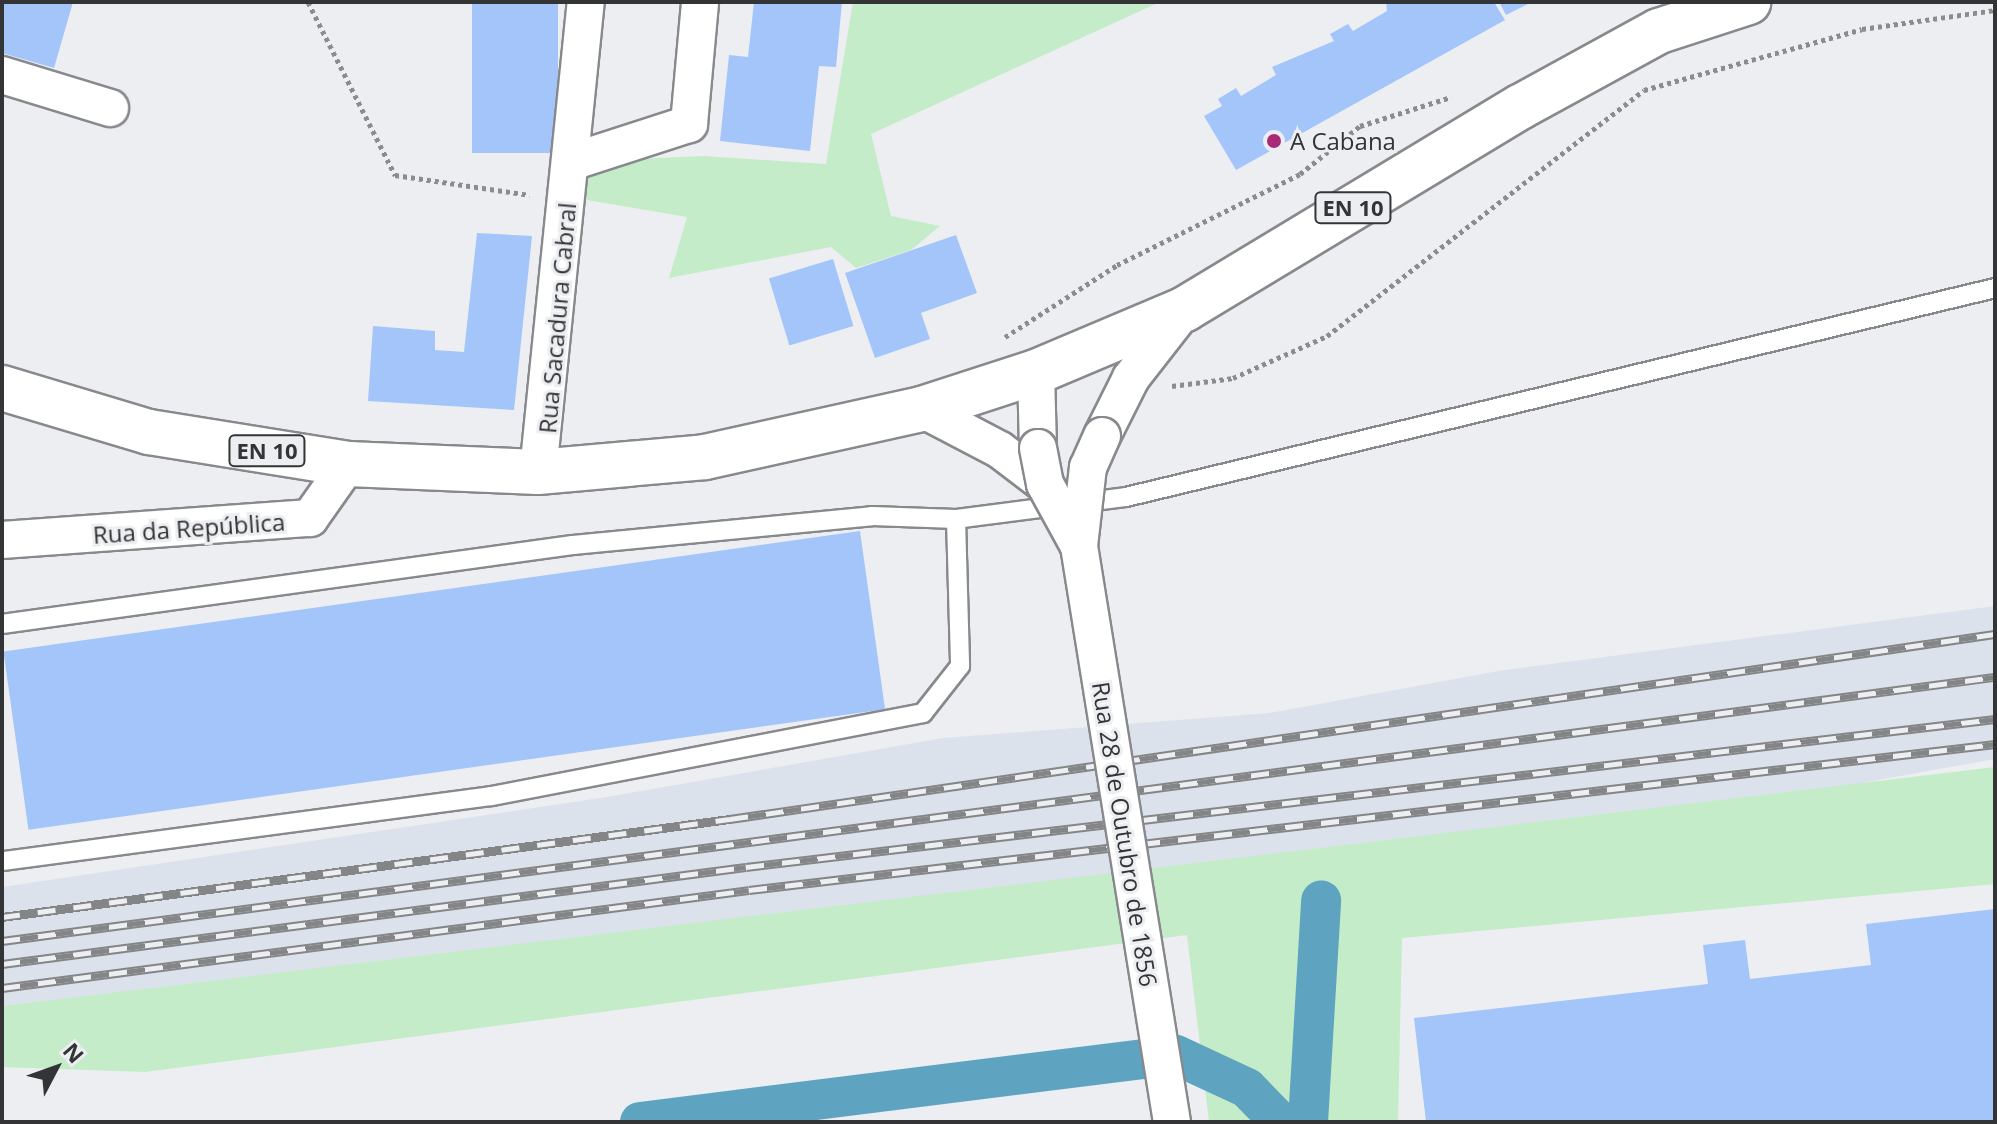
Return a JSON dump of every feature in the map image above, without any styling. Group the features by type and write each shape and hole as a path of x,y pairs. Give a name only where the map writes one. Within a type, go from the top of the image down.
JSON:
{"main road":[{"name":"EN 10","path":"2,388 149,432 348,464 538,472 705,457 922,409 1036,372 1185,309 1520,107 1659,31 1748,2"}],"street":[{"name":"Rua Sacadura Cabral","path":"538,472 586,2"},
{"path":"571,162 689,124 700,2"},
{"path":"2,75 110,108"},
{"name":"Rua 28 de Outubro de 1856","path":"1172,1122 1079,546 1088,467 1131,378 1185,309"},
{"name":"Rua 28 de Outubro de 1856","path":"1036,372 1038,448 1045,484 1079,546"},
{"name":"Rua 28 de Outubro de 1856","path":"922,409 1000,450 1045,484"},
{"name":"Rua da República","path":"2,540 310,518 348,464"}],"lane":[{"path":"2,624 573,545 872,516 956,519 1126,497 1995,288"},
{"path":"2,861 491,796 923,713 960,666 956,519"}],"path":[{"path":"308,2 395,175 422,185 568,199"},
{"path":"1327,336 1644,90 1862,29 1995,10"},
{"path":"1003,338 1172,236 1300,174 1360,126 1463,95"}],"shaded area":[{"path":"1995,606 1995,759 1744,804 2,1006 2,887 601,798 943,738 1270,713 1498,671"}],"green space":[{"path":"853,2 1160,2 871,134 891,216 940,226 911,250 856,268 831,247 669,278 687,217 587,200 571,162 703,156 826,164"},
{"path":"1995,767 1995,884 1402,938 1398,1122 1209,1122 1187,935 145,1072 2,1067 2,1006"}],"building":[{"path":"2,2 73,2 54,68 2,53"},
{"path":"472,2 558,2 558,153 472,153"},
{"path":"754,2 842,2 836,67 819,66 810,151 720,141 729,55 748,57"},
{"path":"1386,2 1494,2 1505,20 1236,170 1204,116 1222,106 1218,99 1236,88 1241,96 1276,75 1272,67 1334,41 1330,34 1348,24 1353,31 1387,11"},
{"path":"1499,2 1532,2 1506,15"},
{"path":"477,233 532,236 514,410 368,401 373,326 435,331 435,350 464,352"},
{"path":"956,235 977,293 921,313 930,339 875,358 845,273"},
{"path":"833,259 853,326 789,346 769,279"},
{"path":"860,531 885,709 28,830 3,651"},
{"path":"1995,909 1995,1122 1426,1122 1414,1018 1708,984 1703,945 1745,940 1750,979 1871,965 1866,924"}],"waterway":[{"path":"1308,1122 1321,900"},
{"path":"640,1122 1176,1055 1247,1088 1280,1122"}],"railway":[{"path":"2,917 730,819 1995,634"},
{"path":"2,941 1995,677"},
{"path":"2,964 746,867 1995,719"},
{"path":"2,988 749,890 1995,744"}],"place":[{"name":"A Cabana","path":"1274,141"}]}
